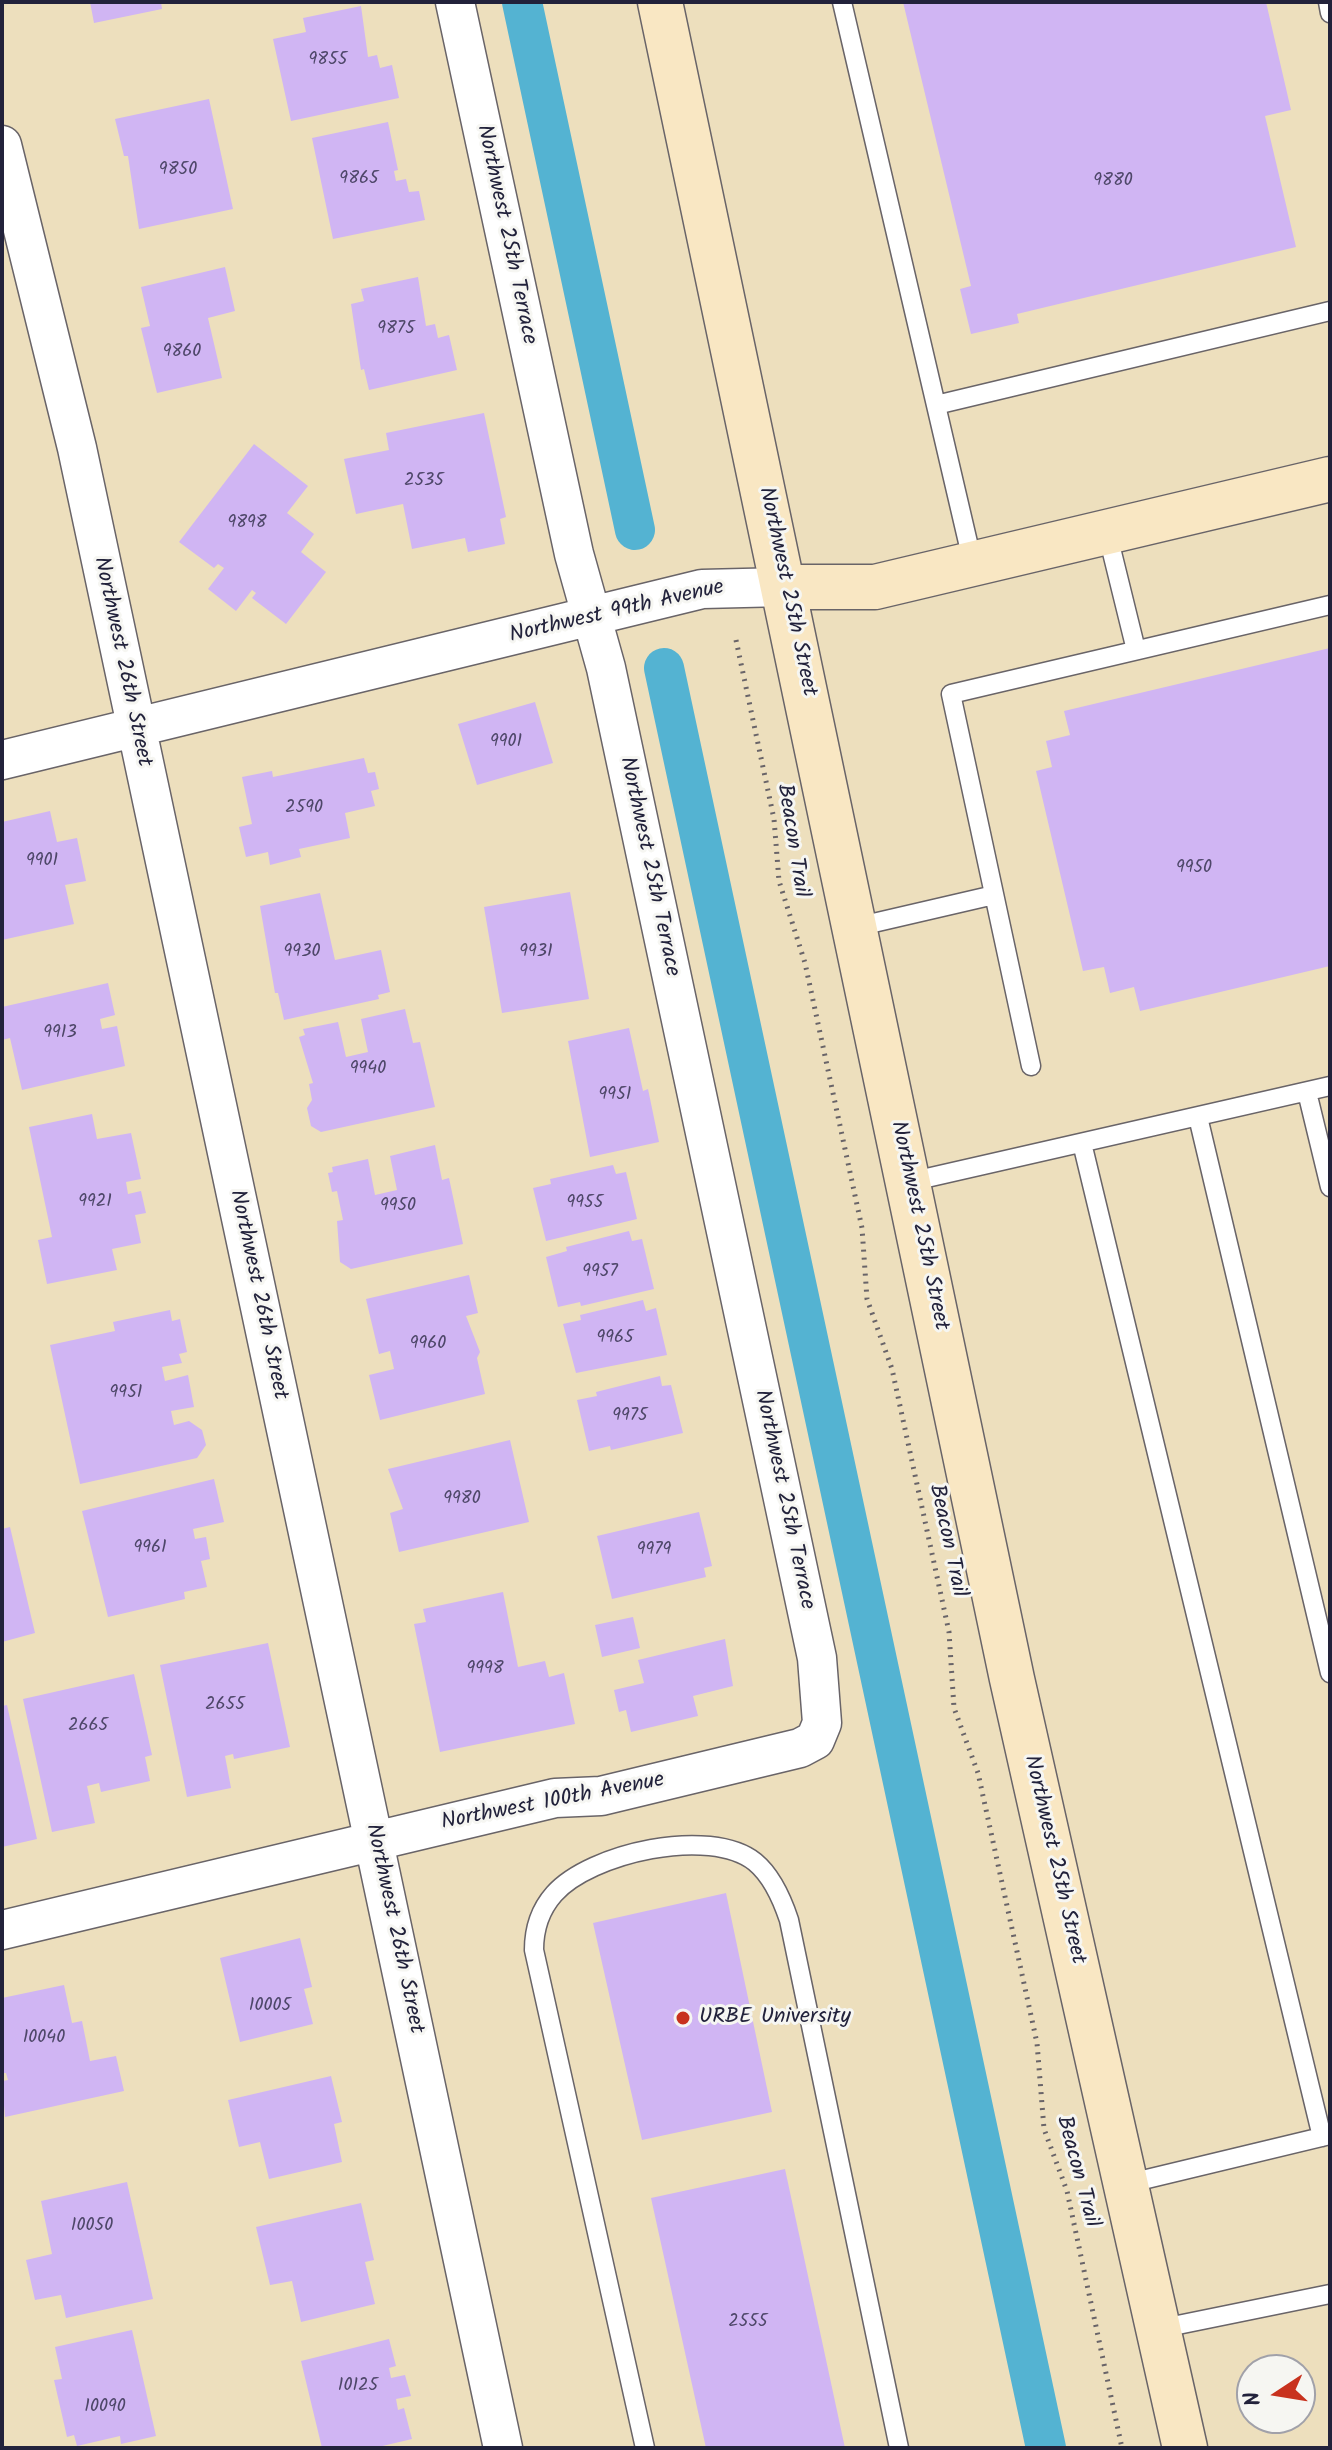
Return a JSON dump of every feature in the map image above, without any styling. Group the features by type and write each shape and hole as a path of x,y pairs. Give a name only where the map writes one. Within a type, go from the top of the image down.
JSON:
{"main road":[{"name":"Northwest 25th Street","path":"660,2 1012,1679 1185,2448"},
{"name":"Northwest 99th Avenue","path":"785,587 875,587 1330,479"}],"street":[{"name":"Northwest 25th Terrace","path":"455,2 574,554 606,668 817,1658 824,1709 819,1734"},
{"name":"Northwest 26th Street","path":"2,145 64,391 503,2448"},
{"name":"Northwest 99th Avenue","path":"2,760 702,589 785,587"},
{"name":"Northwest 100th Avenue","path":"2,1930 555,1798 601,1796 777,1754 809,1744 819,1734"}],"lane":[{"path":"842,2 973,564"},
{"path":"1328,2 1330,13"},
{"path":"936,405 1330,311"},
{"path":"1107,532 1136,650"},
{"path":"1031,1066 951,694 1330,605"},
{"path":"856,927 994,895"},
{"path":"909,1182 1330,1086"},
{"path":"1307,1092 1330,1187"},
{"path":"1198,1117 1330,1673"},
{"path":"1082,1143 1326,2136 1126,2184"},
{"path":"645,2448 534,1950 534,1930 554,1894 583,1872 637,1854 705,1843 740,1853 756,1862 770,1879 789,1920 899,2448"},
{"path":"1158,2329 1330,2294"}],"path":[{"name":"Beacon Trail","path":"736,640 774,819 779,881 805,963 862,1228 867,1299 892,1369 949,1632 954,1708 978,1773 1037,2043 1044,2129 1067,2191 1122,2448"}],"building":[{"path":"90,2 161,2 162,9 94,23"},
{"path":"903,2 1266,2 1291,110 1265,116 1296,247 1017,314 1019,323 971,334 960,289 971,286"},
{"path":"361,6 368,57 377,55 380,68 392,65 399,98 291,121 273,39 306,32 303,18"},
{"path":"209,99 233,209 139,229 128,156 124,156 115,119"},
{"path":"388,122 398,170 394,171 396,181 406,179 409,192 419,191 425,220 333,239 312,138"},
{"path":"225,267 235,311 208,318 222,378 157,393 141,328 150,326 141,287"},
{"path":"418,277 426,326 435,324 438,338 449,335 457,370 369,390 364,369 361,370 351,304 364,301 361,289"},
{"path":"484,413 506,517 500,519 505,544 468,552 465,538 412,549 403,504 356,514 344,459 389,450 386,433"},
{"path":"254,444 308,486 287,513 314,534 301,552 326,572 286,624 252,598 256,593 252,590 236,611 208,589 224,568 218,564 214,568 179,542"},
{"path":"1330,648 1330,966 1140,1011 1134,987 1110,993 1104,967 1083,971 1036,771 1052,767 1046,741 1070,735 1064,711"},
{"path":"535,702 553,763 477,785 458,724"},
{"path":"364,758 368,773 375,772 379,789 371,791 375,806 345,813 350,838 299,849 301,857 270,865 268,852 246,857 239,827 252,824 242,777 272,771 273,777"},
{"path":"50,811 57,842 77,838 86,881 65,885 74,924 2,940 2,822"},
{"path":"570,892 589,999 502,1013 484,907"},
{"path":"320,893 335,960 381,950 390,992 378,995 379,999 284,1020 278,993 275,993 260,906"},
{"path":"108,983 115,1015 100,1019 102,1029 117,1026 125,1066 22,1090 10,1038 2,1040 2,1007"},
{"path":"405,1009 413,1043 420,1042 435,1107 321,1132 311,1126 307,1108 312,1100 309,1084 313,1083 299,1037 305,1035 303,1029 338,1022 346,1057 368,1052 361,1019"},
{"path":"629,1028 643,1091 648,1089 659,1142 590,1157 568,1041"},
{"path":"92,1114 97,1139 131,1133 141,1179 126,1182 128,1194 141,1191 146,1213 135,1215 141,1243 112,1249 117,1270 47,1284 38,1240 52,1237 29,1127"},
{"path":"435,1145 442,1180 449,1178 463,1244 351,1269 340,1262 337,1221 343,1220 337,1191 332,1192 328,1173 333,1172 332,1167 368,1159 375,1195 397,1190 390,1156"},
{"path":"613,1165 616,1174 626,1172 637,1219 546,1241 533,1188 551,1184 550,1179"},
{"path":"629,1231 632,1241 642,1239 654,1289 581,1306 580,1302 558,1307 546,1257 567,1251 566,1247"},
{"path":"469,1275 478,1313 466,1316 480,1352 477,1358 485,1394 380,1420 369,1375 394,1369 390,1351 379,1354 366,1299"},
{"path":"643,1300 646,1311 656,1308 667,1355 576,1373 563,1324 581,1320 580,1315"},
{"path":"170,1310 172,1321 180,1319 187,1352 179,1354 182,1363 162,1367 165,1381 188,1375 194,1407 171,1411 174,1425 189,1421 202,1430 206,1445 197,1458 80,1484 50,1345 115,1331 113,1322"},
{"path":"660,1376 662,1386 671,1385 683,1433 611,1450 610,1446 589,1451 577,1400 597,1396 596,1392"},
{"path":"510,1440 529,1522 399,1552 390,1513 403,1509 388,1469"},
{"path":"214,1479 224,1522 193,1529 195,1539 206,1537 210,1559 201,1561 207,1587 184,1592 185,1599 108,1617 82,1511"},
{"path":"699,1512 712,1566 704,1568 706,1577 612,1599 597,1536"},
{"path":"10,1527 35,1633 2,1642 2,1529"},
{"path":"503,1592 518,1667 545,1661 549,1677 564,1673 575,1724 440,1752 414,1624 426,1622 423,1609"},
{"path":"633,1617 640,1648 602,1657 595,1625"},
{"path":"725,1639 733,1686 693,1696 698,1716 631,1732 626,1710 619,1712 614,1690 644,1683 638,1660"},
{"path":"268,1643 290,1747 234,1759 233,1754 225,1756 231,1788 187,1797 160,1665"},
{"path":"134,1674 152,1755 145,1757 150,1781 101,1792 99,1783 87,1786 95,1823 52,1832 23,1699"},
{"path":"7,1705 37,1839 2,1847 2,1706"},
{"name":"URBE University","path":"726,1893 772,2112 642,2140 593,1923"},
{"path":"300,1938 312,1987 304,1989 313,2024 240,2042 220,1958"},
{"path":"64,1985 72,2023 82,2021 90,2061 116,2056 124,2091 5,2117 2,2081 8,2080 6,2073 2,2073 2,1998"},
{"path":"331,2076 342,2122 334,2124 342,2162 269,2179 260,2142 239,2147 228,2100"},
{"path":"785,2169 845,2448 706,2448 651,2198"},
{"path":"127,2182 153,2299 66,2318 61,2295 35,2300 26,2260 52,2254 41,2201"},
{"path":"361,2203 374,2260 365,2262 375,2304 301,2322 292,2281 270,2285 256,2227"},
{"path":"132,2330 156,2436 121,2444 120,2436 77,2446 74,2435 67,2437 54,2380 62,2379 55,2347"},
{"path":"389,2339 396,2366 389,2368 391,2378 405,2375 411,2396 396,2399 398,2410 404,2408 412,2439 374,2448 322,2448 301,2361"}],"waterway":[{"path":"522,2 635,530"},
{"path":"664,668 1046,2448"}],"place":[{"name":"URBE University","path":"683,2018"}]}
